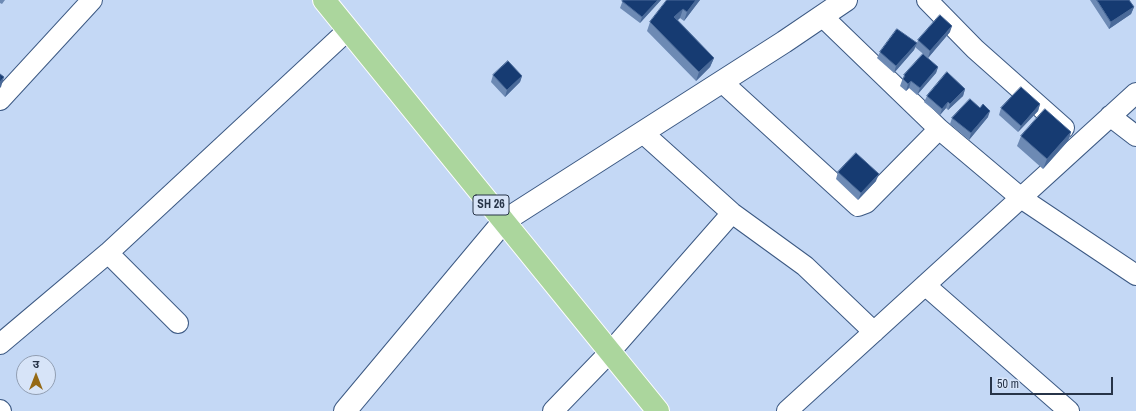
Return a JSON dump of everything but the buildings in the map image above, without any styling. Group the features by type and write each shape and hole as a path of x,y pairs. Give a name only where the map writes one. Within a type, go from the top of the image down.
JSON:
{"main road":[{"name":"SH 26","path":"329,2 348,30 658,411"}],"street":[{"path":"0,100 92,0"},
{"path":"345,411 504,221 644,133 846,0"},
{"path":"927,0 975,49 1081,143"},
{"path":"822,16 939,129 1021,198 1136,275"},
{"path":"0,344 108,254 348,30"},
{"path":"722,82 858,206 866,203 939,129"},
{"path":"786,411 1136,93"},
{"path":"1110,116 1136,136"},
{"path":"644,133 732,213 804,266 874,332"},
{"path":"553,411 610,352 732,213"},
{"path":"108,254 178,323"},
{"path":"925,285 1068,411"}]}
